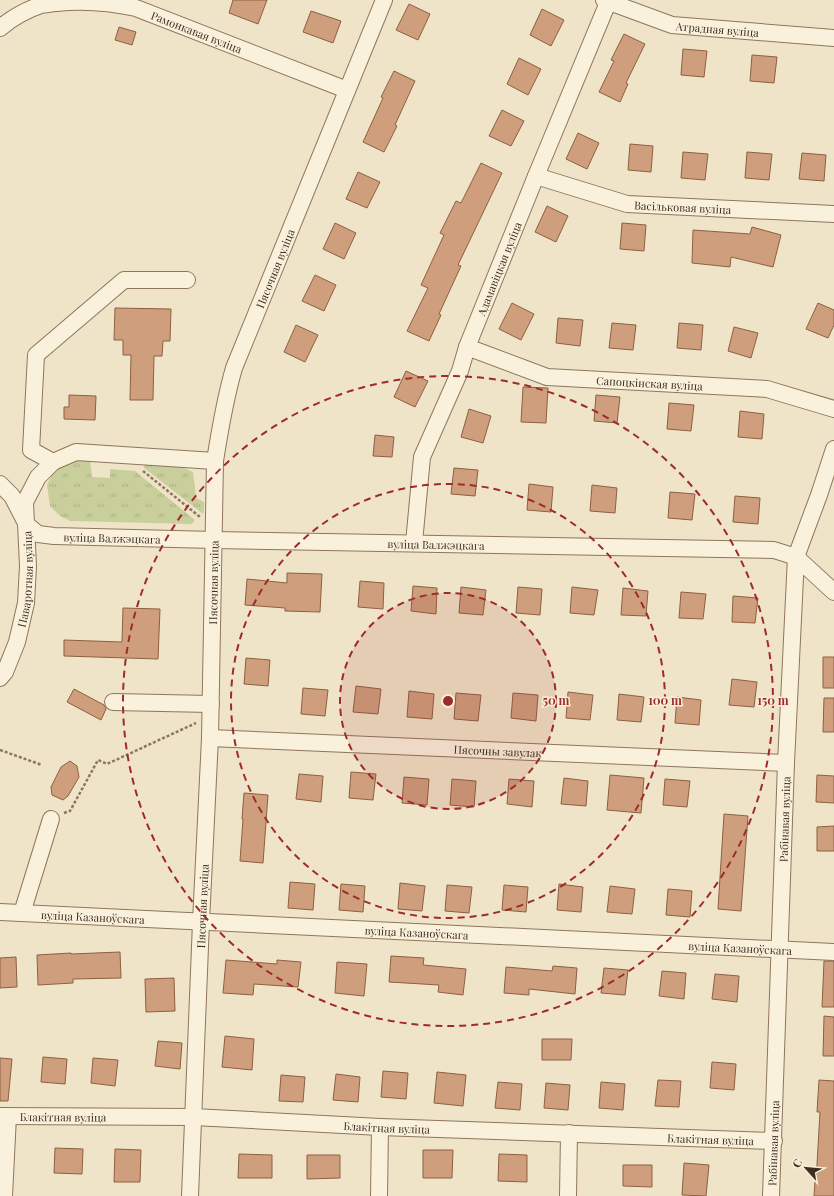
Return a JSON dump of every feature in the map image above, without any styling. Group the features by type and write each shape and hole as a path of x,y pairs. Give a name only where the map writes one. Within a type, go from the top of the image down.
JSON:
{"street":[{"name":"Пясочная вуліца","path":"190,1196 211,710 215,461 226,398 234,368 384,0"},
{"name":"Атрадная вуліца","path":"607,1 672,25 834,38"},
{"name":"Адамавіцкая вуліца","path":"414,543 422,458 460,371 467,348 607,1"},
{"name":"Рамонкавая вуліца","path":"0,28 21,14 42,5 70,2 118,4 136,8 347,90"},
{"name":"Васільковая вуліца","path":"536,176 627,204 834,214"},
{"path":"53,462 32,450 36,355 124,280 187,280"},
{"name":"Сапоцкінская вуліца","path":"467,348 547,377 767,389 834,410"},
{"name":"Рабінавая вуліца","path":"771,1196 786,763 796,557 834,449"},
{"path":"27,525 25,502 38,477 53,462 76,452 215,461"},
{"name":"Паваротная вуліца","path":"0,484 12,496 27,525 28,566 26,603 17,642 5,672 0,678"},
{"path":"12,496 30,493"},
{"name":"вуліца Валжэцкага","path":"27,525 38,534 54,536 214,534 414,543 774,550 796,557 834,592"},
{"path":"113,702 211,710"},
{"name":"Пясочны завулак","path":"210,738 786,763"},
{"path":"22,913 51,819"},
{"name":"вуліца Казаноўскага","path":"0,912 834,952"},
{"path":"4,1116 4,1196"},
{"name":"Блакітная вуліца","path":"4,1116 194,1117 380,1127 774,1141"},
{"path":"379,1196 380,1127"},
{"path":"568,1196 569,1133"}],"path":[{"path":"138,467 214,534"},
{"path":"51,819 70,811 98,760 107,764 211,710"},
{"path":"0,750 42,765"}],"green space":[{"path":"90,459 92,477 110,478 110,469 135,471 195,520 192,524 70,521 60,516 50,506 47,485 56,467 73,460"},
{"path":"144,462 180,466 193,472 196,498 204,502 203,514 144,468"}],"building":[{"path":"233,0 267,0 258,24 229,13"},
{"path":"409,4 430,14 418,40 396,30"},
{"path":"542,9 564,20 551,46 530,35"},
{"path":"311,11 341,21 333,43 303,32"},
{"path":"119,27 136,32 132,45 115,40"},
{"path":"624,34 645,44 626,83 628,84 620,102 599,92 614,61 611,60"},
{"path":"683,49 707,51 704,77 681,75"},
{"path":"752,55 777,57 774,83 750,81"},
{"path":"519,58 541,69 528,95 507,84"},
{"path":"394,71 415,81 395,125 397,126 384,152 363,142 383,98 381,97"},
{"path":"502,110 524,121 511,146 489,136"},
{"path":"578,133 599,143 587,169 566,159"},
{"path":"630,144 653,146 651,172 628,170"},
{"path":"683,152 708,154 705,180 681,178"},
{"path":"747,152 772,154 769,180 745,178"},
{"path":"802,153 826,155 824,181 799,179"},
{"path":"481,163 502,173 458,265 461,266 439,314 441,315 429,341 407,331 428,288 421,285 444,235 440,233 456,201 461,203"},
{"path":"358,172 380,182 367,208 346,199"},
{"path":"547,206 568,216 556,242 535,232"},
{"path":"335,223 356,233 344,259 323,249"},
{"path":"622,223 646,225 644,251 620,249"},
{"path":"752,227 781,235 773,267 731,257 730,267 692,263 693,230 750,234"},
{"path":"315,275 336,285 324,311 302,301"},
{"path":"512,303 534,314 521,340 499,329"},
{"path":"818,303 834,310 834,325 828,338 806,329"},
{"path":"115,308 171,309 170,341 163,341 162,356 154,356 153,400 130,400 131,355 123,355 123,340 114,340"},
{"path":"558,318 583,320 580,346 556,343"},
{"path":"612,323 636,325 633,350 609,348"},
{"path":"679,323 703,325 701,350 677,348"},
{"path":"296,325 318,335 305,362 284,352"},
{"path":"734,327 758,333 751,358 728,351"},
{"path":"406,371 428,381 415,407 394,397"},
{"path":"523,387 548,388 546,423 521,422"},
{"path":"69,395 96,396 95,420 64,419 64,407 69,407"},
{"path":"596,395 620,397 617,423 594,421"},
{"path":"669,403 694,405 691,431 667,429"},
{"path":"469,409 491,416 483,443 461,437"},
{"path":"740,411 764,414 762,439 738,437"},
{"path":"375,435 394,437 392,457 373,456"},
{"path":"454,468 478,470 475,496 451,494"},
{"path":"529,484 553,487 551,512 527,510"},
{"path":"592,485 617,488 615,513 590,511"},
{"path":"670,492 695,494 692,520 668,518"},
{"path":"735,496 760,498 758,524 733,522"},
{"path":"287,573 322,574 320,612 285,611 285,608 245,605 247,579 287,583"},
{"path":"360,581 384,583 383,609 358,607"},
{"path":"413,586 437,588 436,614 411,611"},
{"path":"461,587 486,590 483,615 459,613"},
{"path":"518,587 542,589 540,615 516,613"},
{"path":"572,587 598,590 594,615 570,613"},
{"path":"623,588 648,591 646,616 621,615"},
{"path":"681,592 706,594 703,619 679,618"},
{"path":"733,596 758,598 755,623 732,622"},
{"path":"123,608 160,609 158,659 64,656 64,640 122,642"},
{"path":"823,657 834,657 834,688 823,688"},
{"path":"246,658 270,660 268,686 244,684"},
{"path":"732,679 757,682 754,707 729,705"},
{"path":"356,686 381,689 378,714 353,712"},
{"path":"303,688 328,690 325,716 301,714"},
{"path":"74,689 104,705 106,709 101,720 67,702"},
{"path":"409,691 434,694 432,719 407,717"},
{"path":"568,692 593,695 590,720 566,718"},
{"path":"456,693 481,695 478,721 454,719"},
{"path":"513,693 538,695 536,721 511,718"},
{"path":"619,694 644,697 641,722 617,720"},
{"path":"677,697 701,700 699,725 675,723"},
{"path":"824,698 834,698 834,732 823,732"},
{"path":"70,761 77,766 79,777 68,796 63,800 52,795 51,787 61,767"},
{"path":"351,772 376,774 373,800 349,798"},
{"path":"299,774 323,776 321,802 296,799"},
{"path":"610,775 644,778 641,813 607,810"},
{"path":"817,775 834,776 834,803 816,802"},
{"path":"404,777 429,779 427,805 402,803"},
{"path":"564,778 588,781 586,806 561,804"},
{"path":"452,779 476,781 474,807 450,805"},
{"path":"509,779 534,781 532,807 507,804"},
{"path":"665,779 690,781 687,807 663,805"},
{"path":"244,793 268,795 263,863 240,861"},
{"path":"724,814 748,816 741,911 718,909"},
{"path":"834,826 834,851 817,851 817,827"},
{"path":"290,882 315,884 313,910 288,908"},
{"path":"400,883 425,886 422,911 398,909"},
{"path":"341,884 365,886 363,912 339,910"},
{"path":"559,884 583,887 581,912 557,910"},
{"path":"447,885 472,887 469,913 445,911"},
{"path":"504,885 528,887 526,912 502,910"},
{"path":"610,886 635,889 632,914 607,912"},
{"path":"668,889 692,891 690,917 666,915"},
{"path":"120,952 121,978 73,979 73,983 38,985 37,955"},
{"path":"391,956 424,958 423,965 466,969 463,995 438,992 439,985 389,982"},
{"path":"16,957 17,987 0,988 0,958"},
{"path":"226,960 277,964 277,960 301,962 298,987 254,984 253,995 223,993"},
{"path":"824,961 834,961 834,1007 822,1007"},
{"path":"337,962 367,964 364,996 335,993"},
{"path":"553,966 577,968 575,994 529,989 529,995 504,993 506,967 552,971"},
{"path":"604,968 628,970 625,995 601,993"},
{"path":"662,971 686,973 684,999 659,996"},
{"path":"715,974 739,976 737,1002 712,999"},
{"path":"174,978 175,1011 146,1012 145,979"},
{"path":"824,1016 834,1017 834,1056 823,1056"},
{"path":"225,1036 254,1039 252,1070 222,1067"},
{"path":"542,1039 572,1039 571,1060 542,1060"},
{"path":"158,1041 182,1043 180,1069 155,1066"},
{"path":"43,1057 67,1059 65,1084 41,1082"},
{"path":"0,1058 12,1059 8,1101 0,1101"},
{"path":"93,1058 118,1060 115,1086 91,1083"},
{"path":"712,1062 736,1064 734,1090 710,1088"},
{"path":"383,1071 408,1073 406,1099 381,1097"},
{"path":"437,1072 466,1075 463,1106 434,1103"},
{"path":"336,1074 360,1077 358,1102 333,1100"},
{"path":"281,1075 305,1077 303,1102 279,1101"},
{"path":"658,1080 681,1081 679,1107 655,1106"},
{"path":"819,1080 834,1081 834,1196 814,1196 820,1112 817,1112"},
{"path":"498,1082 522,1084 520,1110 495,1108"},
{"path":"601,1082 625,1084 623,1110 599,1108"},
{"path":"546,1083 570,1085 568,1110 544,1108"},
{"path":"55,1148 83,1149 82,1174 54,1173"},
{"path":"115,1149 141,1150 140,1182 114,1182"},
{"path":"423,1150 453,1150 452,1178 423,1178"},
{"path":"239,1154 272,1155 272,1178 238,1178"},
{"path":"499,1154 527,1155 527,1182 498,1181"},
{"path":"307,1155 340,1155 340,1178 307,1179"},
{"path":"684,1163 709,1165 706,1196 682,1195"},
{"path":"623,1165 652,1165 652,1187 623,1186"}]}
